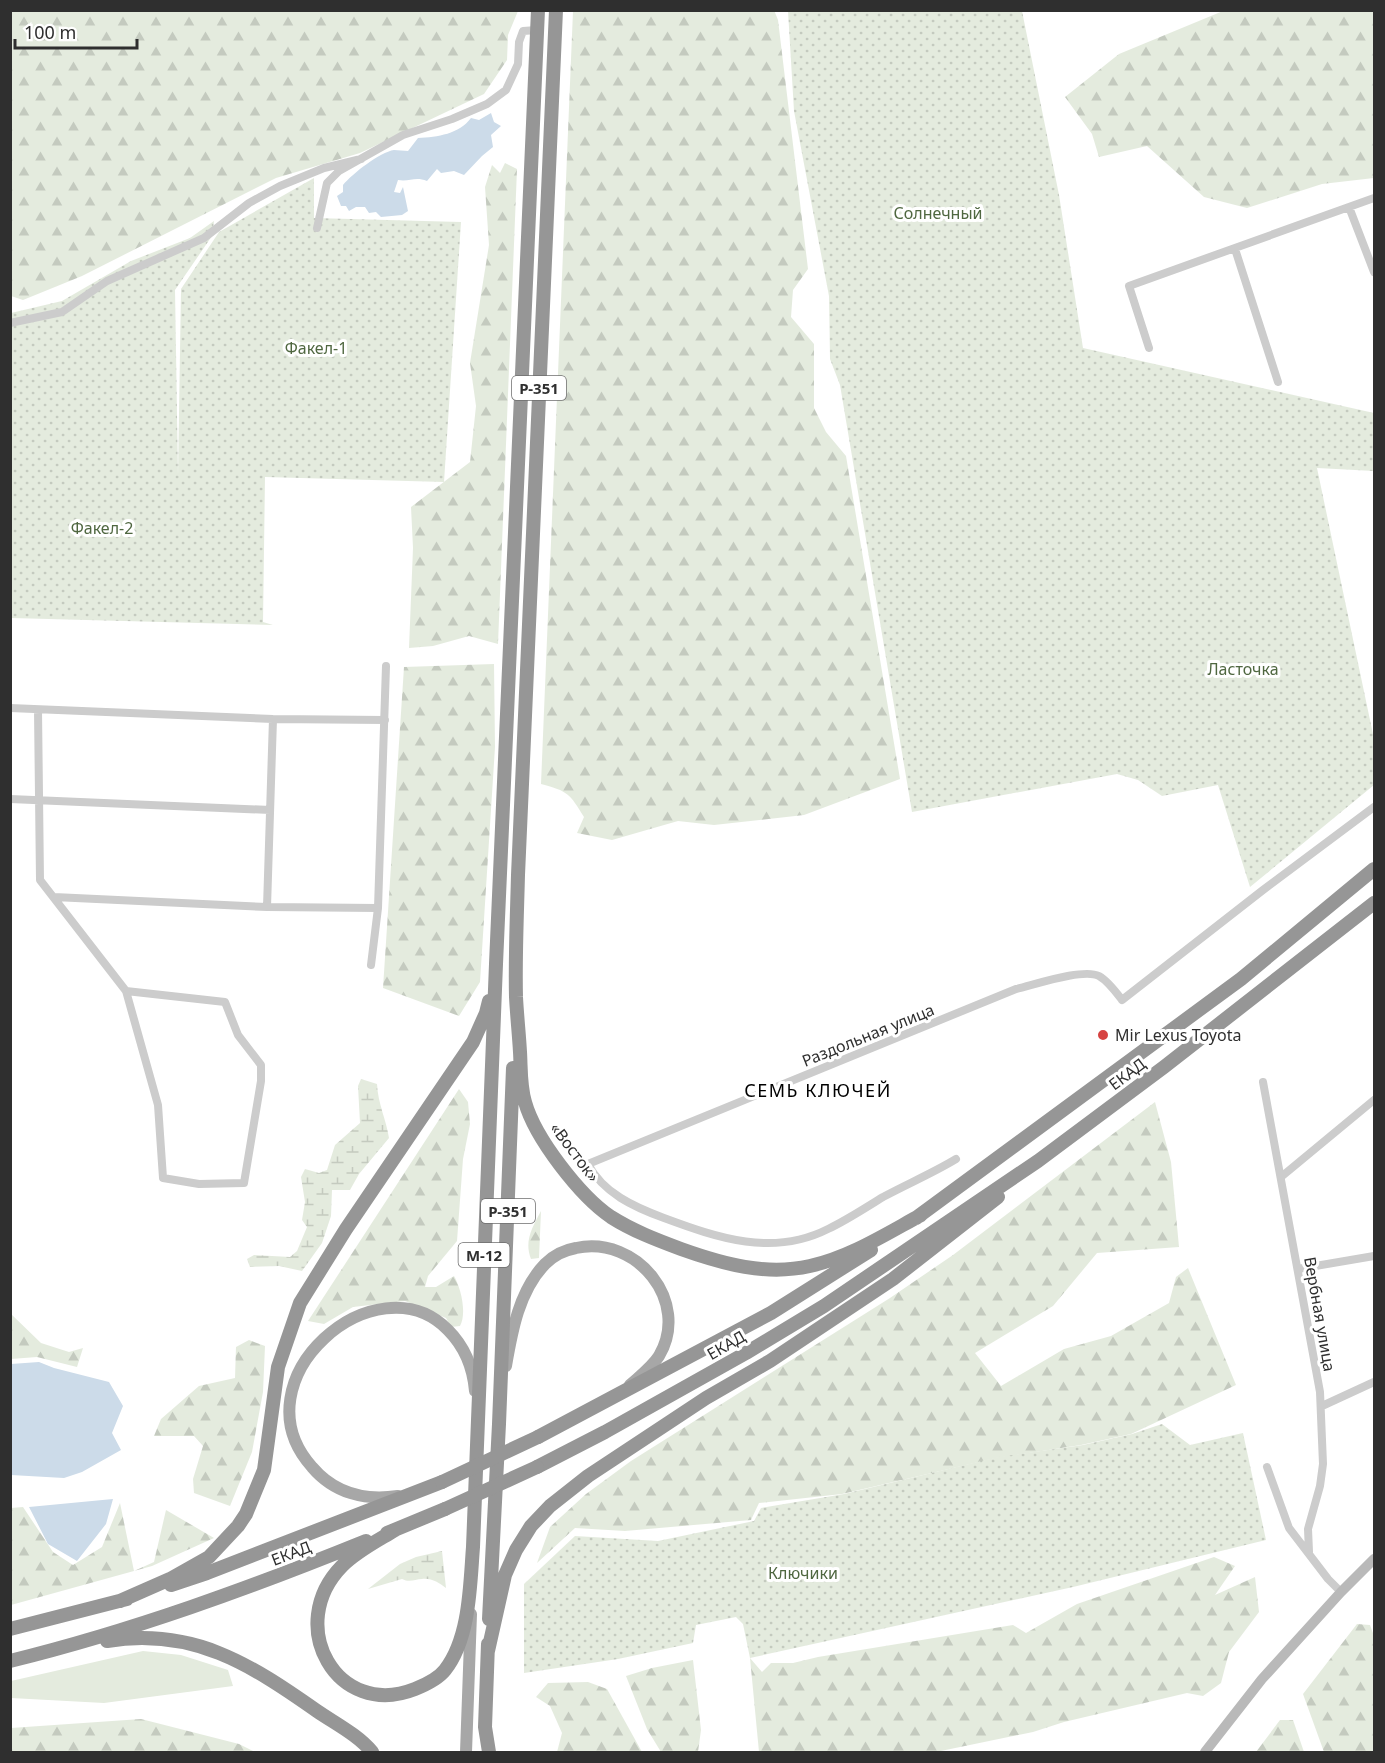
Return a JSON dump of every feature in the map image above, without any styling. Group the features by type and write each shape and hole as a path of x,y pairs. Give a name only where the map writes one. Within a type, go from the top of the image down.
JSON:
{"highway":[{"name":"Р-351","path":"505,766 538,10"},
{"name":"«Восток»","path":"556,10 523,766 516,997 522,1091 525,1103 535,1126 557,1159 588,1197 609,1215 661,1241 725,1263 758,1269 809,1267 840,1257 921,1215"},
{"name":"М-12","path":"473,1547 505,766"},
{"name":"ЕКАД","path":"10,1629 120,1601 207,1573 426,1490 538,1437 771,1313 853,1262 921,1215 1241,979 1374,869"},
{"name":"ЕКАД","path":"10,1661 61,1649 206,1603 445,1509 537,1467 605,1432 747,1353 824,1306 1038,1161 1164,1067 1374,903"},
{"path":"120,1601 170,1579 209,1557 227,1539 246,1514 264,1470 278,1367 300,1303 346,1229 473,1042 486,1013 496,964"},
{"name":"Р-351","path":"486,1752 488,1651 516,997"},
{"path":"488,1651 506,1575 516,1550 531,1526 550,1506 588,1476 696,1404 770,1361 893,1279 987,1207 1038,1161"},
{"path":"395,1530 342,1565 324,1592 316,1626 318,1643 340,1676 349,1684 379,1695 402,1694 426,1685 444,1671 454,1655 463,1629 469,1600 473,1547"},
{"path":"61,1649 119,1639 151,1639 182,1641 217,1652 249,1666 367,1747"}],"main road":[{"path":"499,1424 510,1342 524,1296 544,1264 570,1249 600,1247 628,1254 646,1268 663,1299 667,1328 660,1353 642,1374 617,1395"},
{"path":"426,1490 393,1497 359,1496 332,1485 306,1461 291,1429 289,1407 293,1381 315,1347 346,1322 372,1311 400,1308 432,1318 443,1325 465,1351 475,1388 477,1435"},
{"path":"466,1752 473,1547"},
{"path":"1205,1752 1262,1679 1374,1559"},
{"path":"367,1747 378,1752"}],"street":[{"path":"317,228 327,183 339,171 403,135 452,119 487,104 506,90 518,64 519,42 523,31 537,30"},
{"path":"10,323 62,312 107,282 204,238 249,203 280,186 324,168 361,159"},
{"path":"1149,348 1129,286 1374,198"},
{"path":"1349,207 1374,272"},
{"path":"1235,249 1278,382"},
{"path":"371,965 378,908 386,666"},
{"path":"10,708 273,719 384,720"},
{"path":"38,710 40,880 126,991 158,1105 163,1178 199,1184 244,1184 261,1081 261,1065 238,1035 225,1002 126,991"},
{"path":"267,907 273,719"},
{"path":"10,799 270,810"},
{"name":"Раздольная улица","path":"956,1159 826,1230 788,1242 766,1244 742,1243 708,1235 646,1211 620,1198 596,1179 588,1164 1016,989 1066,976 1090,974 1100,976 1122,1000 1374,807"},
{"path":"54,897 267,907 378,908"},
{"name":"Вербная улица","path":"1263,1082 1322,1406 1323,1464 1320,1486 1308,1529 1309,1552"},
{"path":"1281,1177 1374,1100"},
{"path":"1298,1269 1374,1256"},
{"path":"1322,1406 1374,1382"},
{"path":"1267,1467 1289,1528 1328,1579 1341,1592"},
{"path":"10,1625 74,1612"}],"green space":[{"path":"774,10 778,20 808,269 793,290 791,317 814,344 814,408 826,432 846,456 900,779 804,815 714,825 678,821 612,840 577,833 584,817 575,803 563,791 541,784 573,11"},
{"path":"11,11 518,11 508,35 507,60 484,94 360,153 276,178 82,276 23,300 11,296"},
{"name":"Солнечный","path":"788,11 1022,11 1059,195 1083,348 1374,413 1374,471 1317,468 1374,739 1374,785 1250,887 1218,785 1162,796 1138,780 1117,774 912,812 840,385 830,359 829,296 794,111"},
{"path":"1223,11 1374,11 1374,178 1322,184 1247,208 1204,197 1147,146 1099,157 1092,134 1065,97 1119,54"},
{"path":"505,163 517,169 498,644 469,636 433,646 409,648 413,548 411,507 470,462 476,406 470,363 489,245 485,187 492,165 500,173"},
{"path":"314,178 314,218 461,222 444,482 265,477 263,622 273,625 11,618 11,313 62,301 131,261 190,238 214,221 212,236 175,290 178,475 181,289 219,232"},
{"path":"494,664 495,747 480,982 459,1016 383,988 404,667"},
{"path":"361,1079 377,1084 389,1138 359,1174 350,1190 332,1190 331,1216 322,1243 302,1271 279,1266 250,1267 247,1259 254,1255 290,1257 297,1251 307,1227 302,1220 305,1202 301,1177 305,1169 319,1173 327,1170 335,1145 360,1123 358,1086"},
{"path":"459,1089 468,1102 470,1124 463,1159 457,1241 428,1276 425,1287 436,1287 454,1276 462,1301 463,1314 460,1326 451,1327 446,1318 405,1301 353,1307 324,1324 308,1321"},
{"path":"1155,1102 1171,1162 1179,1247 1097,1253 1053,1306 975,1353 1001,1386 1064,1349 1111,1336 1169,1303 1176,1277 1188,1268 1236,1385 1131,1434 1081,1445 996,1458 842,1494 759,1503 751,1520 625,1531 575,1528 537,1563 550,1527 586,1494 631,1461 890,1298 953,1255"},
{"path":"541,1211 539,1258 531,1259 529,1240"},
{"path":"11,1314 41,1343 69,1352 83,1348 77,1367 37,1357 11,1359"},
{"path":"249,1340 265,1346 263,1392 252,1452 230,1506 194,1493 193,1479 203,1446 194,1436 154,1436 161,1419 199,1386 235,1378 236,1347"},
{"name":"Ключики","path":"1162,1424 1190,1445 1243,1433 1266,1540 1073,1587 750,1658 743,1624 736,1617 696,1625 693,1643 618,1659 524,1673 524,1584 575,1536 658,1541 754,1521 761,1508 844,1494 998,1457 1083,1445 1132,1434"},
{"path":"120,1503 134,1571 11,1605 11,1508 23,1507 53,1552 73,1565 102,1547"},
{"path":"166,1510 214,1538 152,1566 134,1571 154,1562"},
{"path":"442,1551 446,1588 429,1579 410,1581 402,1579 368,1589 400,1564 416,1557"},
{"path":"1214,1557 1235,1566 1215,1595 1255,1577 1259,1612 1229,1652 1221,1683 1203,1696 1187,1693 1064,1722 1033,1732 936,1752 759,1752 750,1658 762,1672 771,1663 793,1663 1013,1625 1026,1633 1077,1604"},
{"path":"1357,1624 1370,1625 1374,1636 1374,1752 1324,1752 1303,1694"},
{"path":"143,1651 181,1655 228,1670 233,1686 104,1703 11,1698 11,1681"},
{"path":"693,1660 701,1730 698,1752 661,1752 647,1729 626,1676"},
{"path":"588,1682 607,1689 642,1752 557,1752 562,1733 550,1706 536,1697 548,1683"},
{"path":"141,1719 239,1744 255,1752 12,1752 11,1728"},
{"path":"1280,1720 1293,1720 1304,1752 1256,1752"}],"water":[{"path":"491,113 494,122 501,126 491,135 493,147 464,175 454,171 441,173 437,169 427,181 398,180 394,192 400,193 403,187 408,211 402,215 381,217 376,212 369,213 365,207 356,207 349,211 346,206 341,206 337,196 343,192 343,185 374,159 394,150 408,151 418,138 448,134 460,128 471,118 479,120"},
{"path":"39,1362 109,1382 123,1406 112,1433 121,1450 82,1472 64,1478 11,1475 11,1364"},
{"path":"113,1499 106,1524 77,1561 48,1544 29,1507"}],"place":[{"name":"Mir Lexus Toyota","path":"1103,1035"}],"district":[{"name":"СЕМЬ КЛЮЧЕЙ","path":"818,1090"}],"park label":[{"name":"Факел-1","path":"316,348"},
{"name":"Факел-2","path":"102,528"},
{"name":"Ласточка","path":"1243,669"}]}
